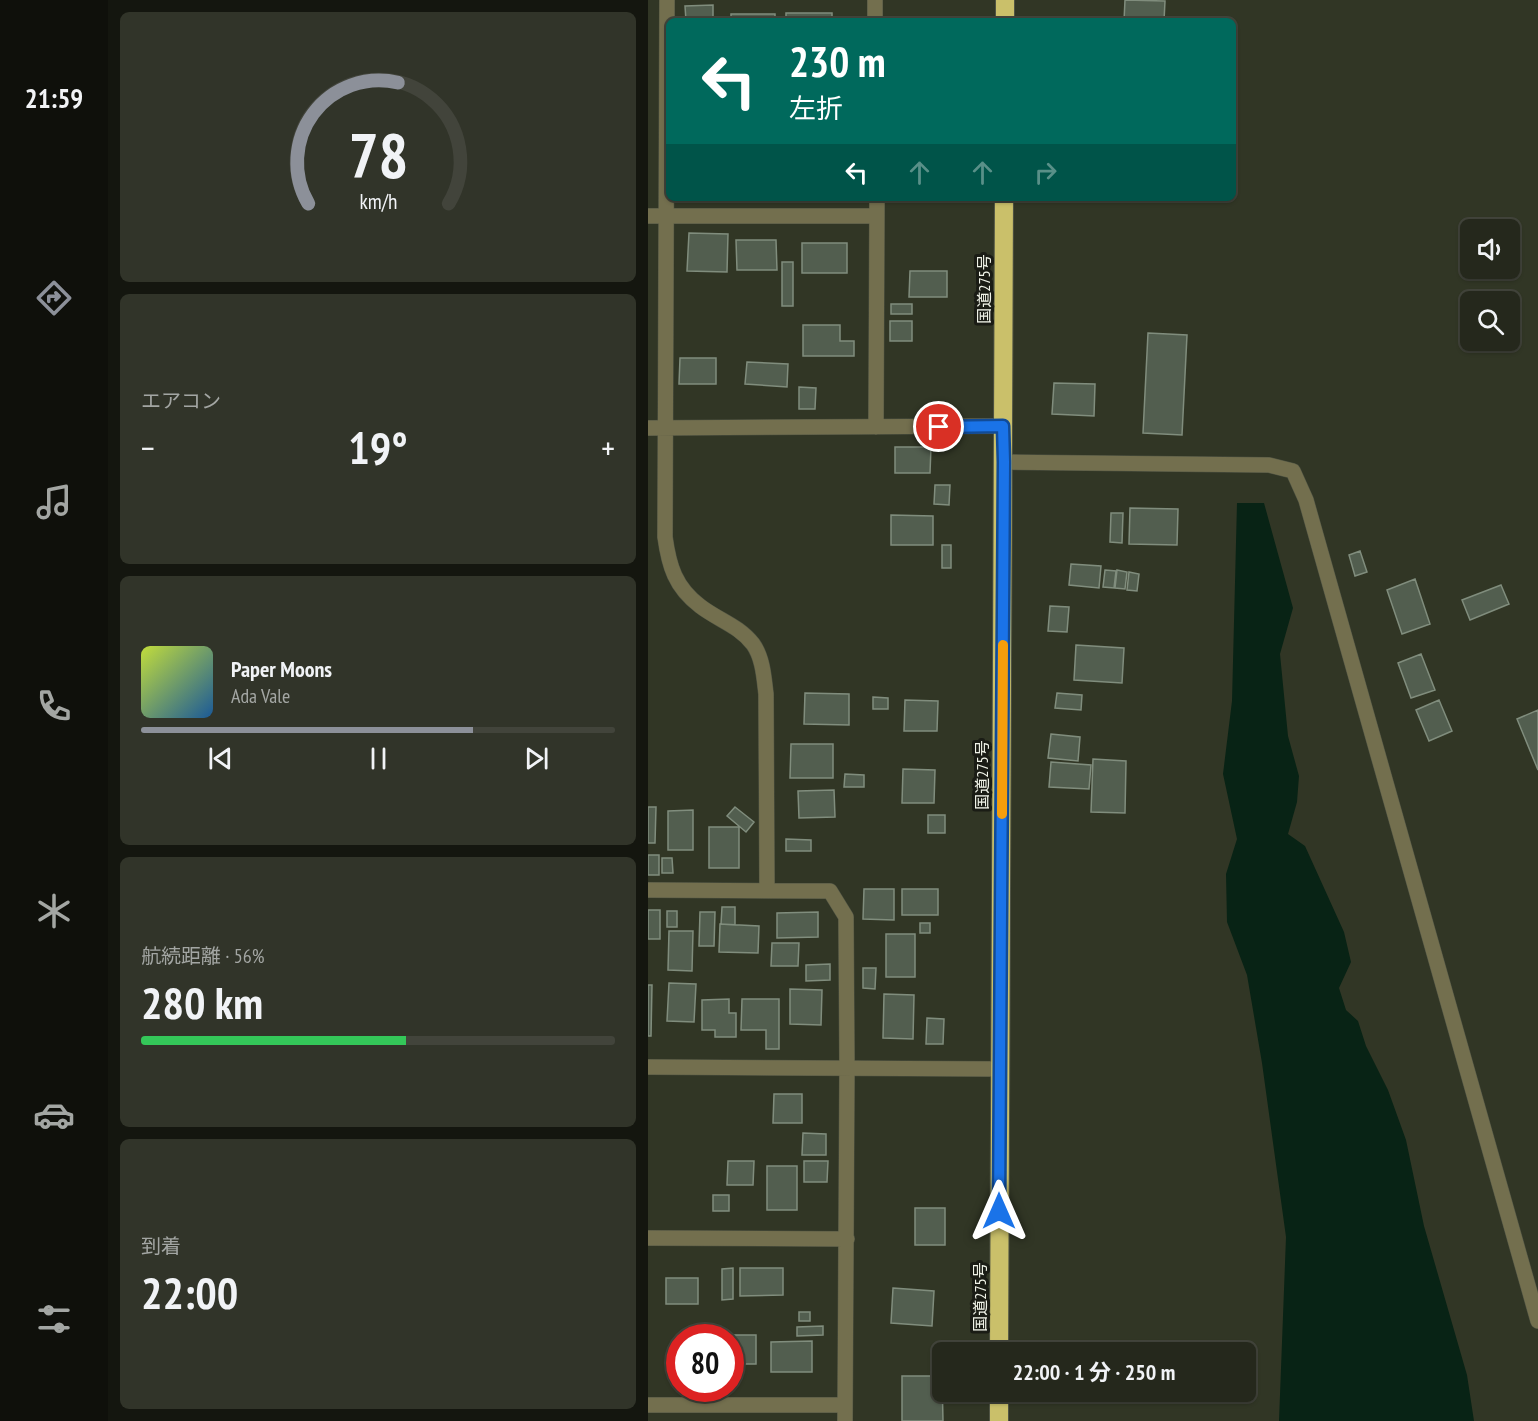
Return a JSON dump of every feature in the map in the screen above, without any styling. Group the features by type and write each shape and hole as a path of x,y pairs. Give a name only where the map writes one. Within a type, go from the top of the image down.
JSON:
{"highway":[{"path":"1005,0 1005,18"},
{"name":"国道275号","path":"999,1342 1004,201"},
{"path":"999,1402 999,1421"}],"street":[{"path":"667,0 667,18"},
{"path":"875,0 875,18"},
{"path":"668,201 665,537 669,564 682,589 700,606 732,624 754,645 763,670 766,694 767,889"},
{"path":"876,428 877,201"},
{"path":"648,216 877,216"},
{"path":"648,428 1003,426"},
{"path":"1004,462 1269,465 1293,471 1306,500 1538,1321"},
{"path":"648,890 830,891 846,917 848,1067 845,1421"},
{"path":"648,1067 1000,1069"},
{"path":"648,1238 847,1239"},
{"path":"648,1405 845,1405"}],"shaded area":[{"path":"1237,503 1264,503 1293,608 1280,654 1288,736 1299,776 1297,802 1288,834 1305,846 1344,932 1351,962 1339,988 1346,1010 1358,1021 1366,1046 1388,1090 1406,1140 1424,1226 1467,1375 1474,1421 1279,1421 1286,1237 1262,1063 1247,975 1227,922 1226,874 1237,839 1223,774 1232,701"}],"building":[{"path":"1125,0 1165,1 1164,18 1124,18"},
{"path":"713,5 713,18 686,18 685,6"},
{"path":"786,13 832,13 832,18 786,18"},
{"path":"731,14 775,14 775,18 731,18"},
{"path":"689,233 728,234 727,272 687,271"},
{"path":"736,240 776,240 777,270 737,270"},
{"path":"802,243 847,243 847,273 802,273"},
{"path":"782,262 793,262 793,306 782,306"},
{"path":"910,271 947,271 947,297 909,297"},
{"path":"891,304 912,304 912,314 891,314"},
{"path":"890,321 912,321 912,341 890,341"},
{"path":"803,325 840,325 840,341 854,341 854,356 803,356"},
{"path":"1148,333 1187,335 1182,435 1143,433"},
{"path":"680,358 716,358 716,384 679,384"},
{"path":"747,362 788,364 787,387 745,384"},
{"path":"1054,383 1095,384 1094,416 1052,414"},
{"path":"799,387 816,388 815,409 799,409"},
{"path":"895,447 931,447 930,473 895,473"},
{"path":"935,485 950,485 949,505 934,504"},
{"path":"1130,508 1178,509 1177,545 1129,544"},
{"path":"1111,513 1123,513 1122,543 1110,542"},
{"path":"891,515 933,516 933,545 891,545"},
{"path":"942,545 951,545 951,568 942,568"},
{"path":"1360,551 1367,572 1355,576 1349,555"},
{"path":"1071,564 1101,566 1099,588 1069,585"},
{"path":"1105,570 1116,571 1114,588 1103,587"},
{"path":"1117,570 1127,572 1125,589 1115,588"},
{"path":"1129,572 1139,574 1137,591 1127,590"},
{"path":"1415,579 1430,624 1402,634 1387,590"},
{"path":"1501,585 1509,604 1470,620 1462,600"},
{"path":"1050,606 1069,607 1067,632 1048,631"},
{"path":"1076,645 1124,648 1122,683 1074,680"},
{"path":"1421,654 1435,690 1411,698 1398,663"},
{"path":"805,693 849,694 849,725 804,724"},
{"path":"1057,693 1082,695 1081,710 1055,708"},
{"path":"873,697 888,698 888,709 873,709"},
{"path":"905,700 938,701 937,731 904,731"},
{"path":"1439,700 1452,731 1429,741 1416,710"},
{"path":"1538,710 1538,770 1517,719"},
{"path":"1051,734 1080,737 1078,761 1048,758"},
{"path":"791,744 833,744 833,778 790,778"},
{"path":"1093,759 1126,761 1125,813 1091,812"},
{"path":"1051,762 1091,765 1089,789 1049,787"},
{"path":"903,769 935,770 934,803 902,803"},
{"path":"845,774 864,775 864,787 844,787"},
{"path":"834,790 835,817 799,818 798,791"},
{"path":"648,807 656,807 655,843 648,843"},
{"path":"735,807 754,822 746,832 727,816"},
{"path":"693,810 693,850 668,850 668,811"},
{"path":"928,815 945,815 945,833 928,833"},
{"path":"709,827 739,827 739,868 709,868"},
{"path":"786,839 811,840 811,851 786,851"},
{"path":"648,855 659,855 659,875 648,875"},
{"path":"662,858 672,858 673,873 662,873"},
{"path":"864,889 894,889 894,920 863,919"},
{"path":"902,889 938,889 938,915 902,915"},
{"path":"722,907 735,907 735,925 721,924"},
{"path":"648,910 660,910 660,939 648,939"},
{"path":"667,911 677,911 677,927 667,927"},
{"path":"700,912 715,912 714,946 699,946"},
{"path":"818,912 818,937 777,938 777,913"},
{"path":"920,923 930,923 930,933 920,933"},
{"path":"720,924 759,926 758,953 719,952"},
{"path":"669,931 693,931 692,971 668,970"},
{"path":"886,934 915,934 915,977 886,977"},
{"path":"772,943 799,943 798,966 771,966"},
{"path":"830,964 830,980 806,981 806,965"},
{"path":"863,968 876,968 875,989 863,988"},
{"path":"669,983 696,984 694,1022 667,1021"},
{"path":"648,985 652,985 651,1036 648,1036"},
{"path":"790,989 822,990 821,1025 790,1024"},
{"path":"884,994 914,995 913,1039 883,1038"},
{"path":"729,999 729,1013 736,1013 736,1037 715,1037 715,1030 702,1030 702,1000"},
{"path":"742,999 779,999 779,1049 766,1049 766,1030 741,1030"},
{"path":"927,1018 944,1019 943,1044 926,1044"},
{"path":"774,1094 802,1094 802,1123 773,1123"},
{"path":"803,1133 826,1134 826,1155 802,1155"},
{"path":"728,1161 754,1161 753,1185 727,1185"},
{"path":"804,1161 828,1161 827,1182 804,1182"},
{"path":"767,1166 797,1166 797,1210 767,1210"},
{"path":"713,1195 729,1195 729,1211 713,1211"},
{"path":"915,1208 945,1208 945,1245 915,1245"},
{"path":"733,1268 733,1299 722,1300 722,1269"},
{"path":"740,1268 783,1268 783,1295 740,1296"},
{"path":"666,1278 698,1278 698,1304 666,1304"},
{"path":"893,1288 934,1291 932,1326 891,1323"},
{"path":"799,1312 810,1312 810,1321 799,1321"},
{"path":"823,1326 823,1335 797,1336 797,1327"},
{"path":"744,1335 756,1335 756,1364 744,1364"},
{"path":"812,1341 812,1372 771,1372 771,1342"},
{"path":"902,1376 932,1376 932,1402 943,1402 943,1421 902,1421"}],"slow traffic":[{"path":"1002,814 1003,645"}],"route":[{"path":"939,427 1003,426 999,1211"}]}
